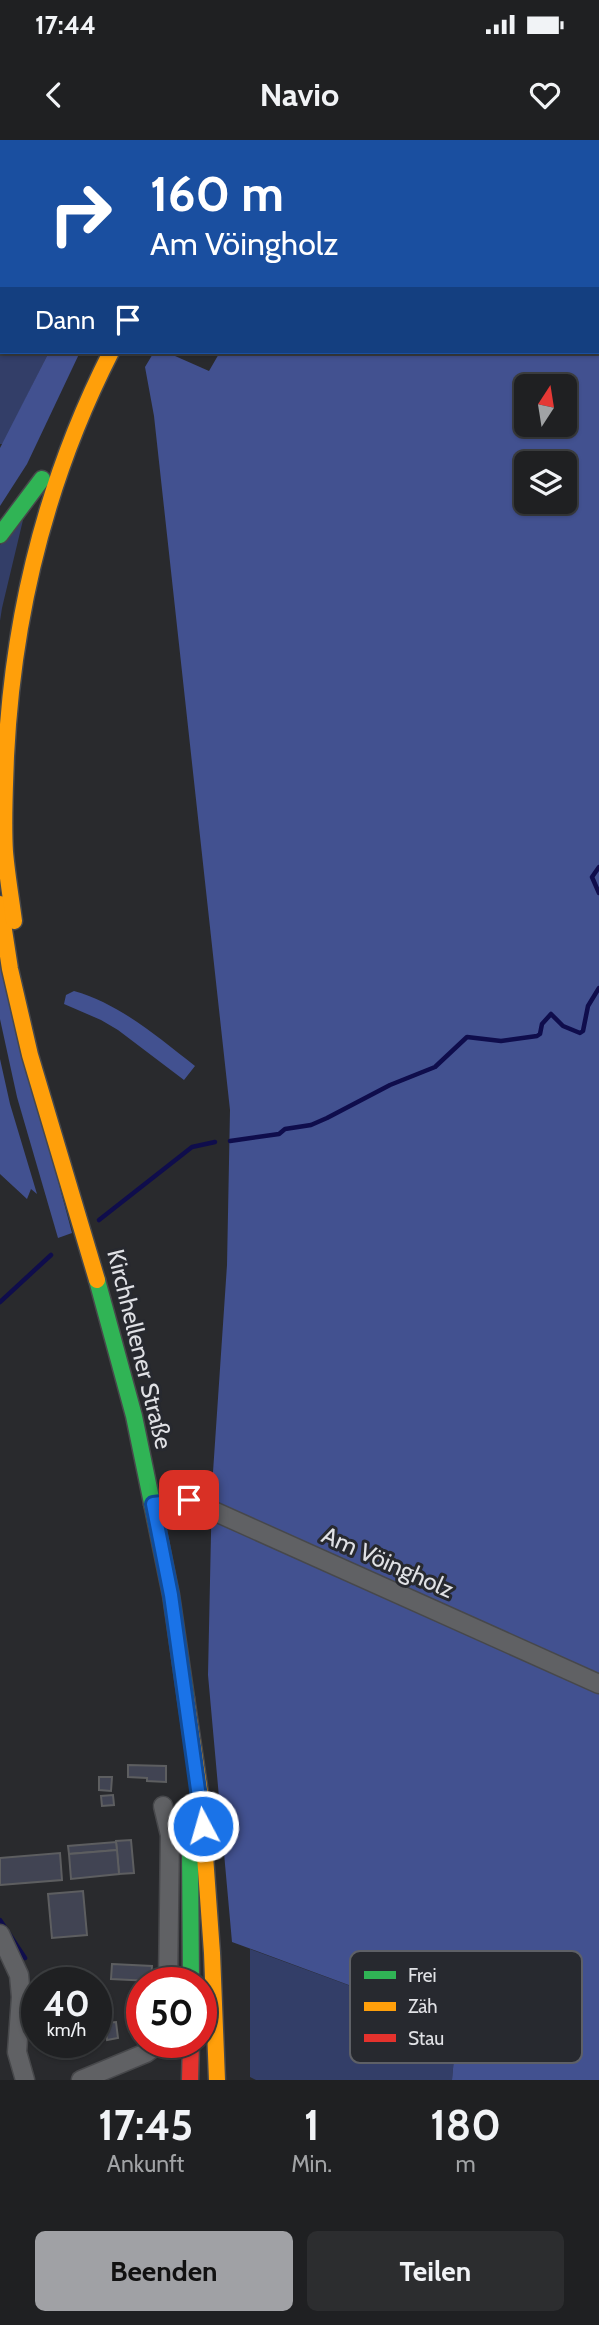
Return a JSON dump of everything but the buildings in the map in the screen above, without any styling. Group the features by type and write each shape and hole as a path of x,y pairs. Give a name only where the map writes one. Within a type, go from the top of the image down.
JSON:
{"main road":[{"path":"7,647 12,602 42,479 99,354"},
{"path":"7,647 32,573 55,481 90,393 110,354"},
{"path":"0,535 42,479"},
{"name":"Kirchhellener Straße","path":"7,647 4,671 5,852 24,978 62,1158"},
{"name":"Kirchhellener Straße","path":"0,904 10,969 30,1055 62,1158 134,1416 171,1595 201,1800 213,1965 217,2080"},
{"name":"Kirchhellener Straße","path":"188,1721 191,1967"},
{"path":"190,2080 191,2058"}],"street":[{"name":"Am Vöingholz","path":"153,1504 189,1500 599,1685"},
{"path":"163,1806 170,1835 168,1967"},
{"path":"0,1934 19,1975 21,1997 17,2052 25,2080"},
{"path":"81,2080 134,2058"}],"shaded area":[{"path":"0,354 48,354 3,444 0,444"},
{"path":"48,354 79,354 27,464 0,506 0,448"},
{"path":"153,354 171,354 209,371 219,354 599,354 599,2080 452,2080 454,2063 582,2063 582,1951 350,1951 350,1986 232,1942 208,1675 212,1487 227,1265 230,1110 154,416 145,367"},
{"path":"23,520 2,608 0,621 0,545"},
{"path":"0,962 72,1233 58,1238 17,1097 0,1019"},
{"path":"74,991 123,1013 195,1066 184,1080 118,1030 64,1004 66,995"},
{"path":"0,1059 10,1104 37,1194 31,1189 27,1199 0,1174"},
{"path":"250,1949 350,1986 350,2063 454,2063 452,2080 256,2080 250,2077"}],"waterway":[{"path":"599,867 592,877 599,893"},
{"path":"230,1141 279,1134 285,1129 311,1125 327,1118 390,1085 435,1067 467,1037 501,1041 537,1036 542,1024 551,1014 563,1026 580,1033 583,1031 588,1006 599,988"},
{"path":"99,1220 192,1147 215,1142"},
{"path":"0,1302 51,1255"},
{"path":"0,1920 25,1958"}],"traffic: fast":[{"path":"0,535 42,479"},
{"path":"97,1280 134,1416 171,1595 186,1698"},
{"path":"190,1850 191,1967"}],"traffic: slow":[{"path":"14,921 5,852 4,816 6,756 16,651 25,599 51,498 88,400 110,354"},
{"path":"0,904 10,969 30,1055 97,1280"},
{"path":"186,1698 201,1800 212,1953 217,2080"}],"traffic: jam":[{"path":"190,2080 191,2058"}],"route":[{"path":"189,1500 153,1504 171,1595 203,1826"}]}
